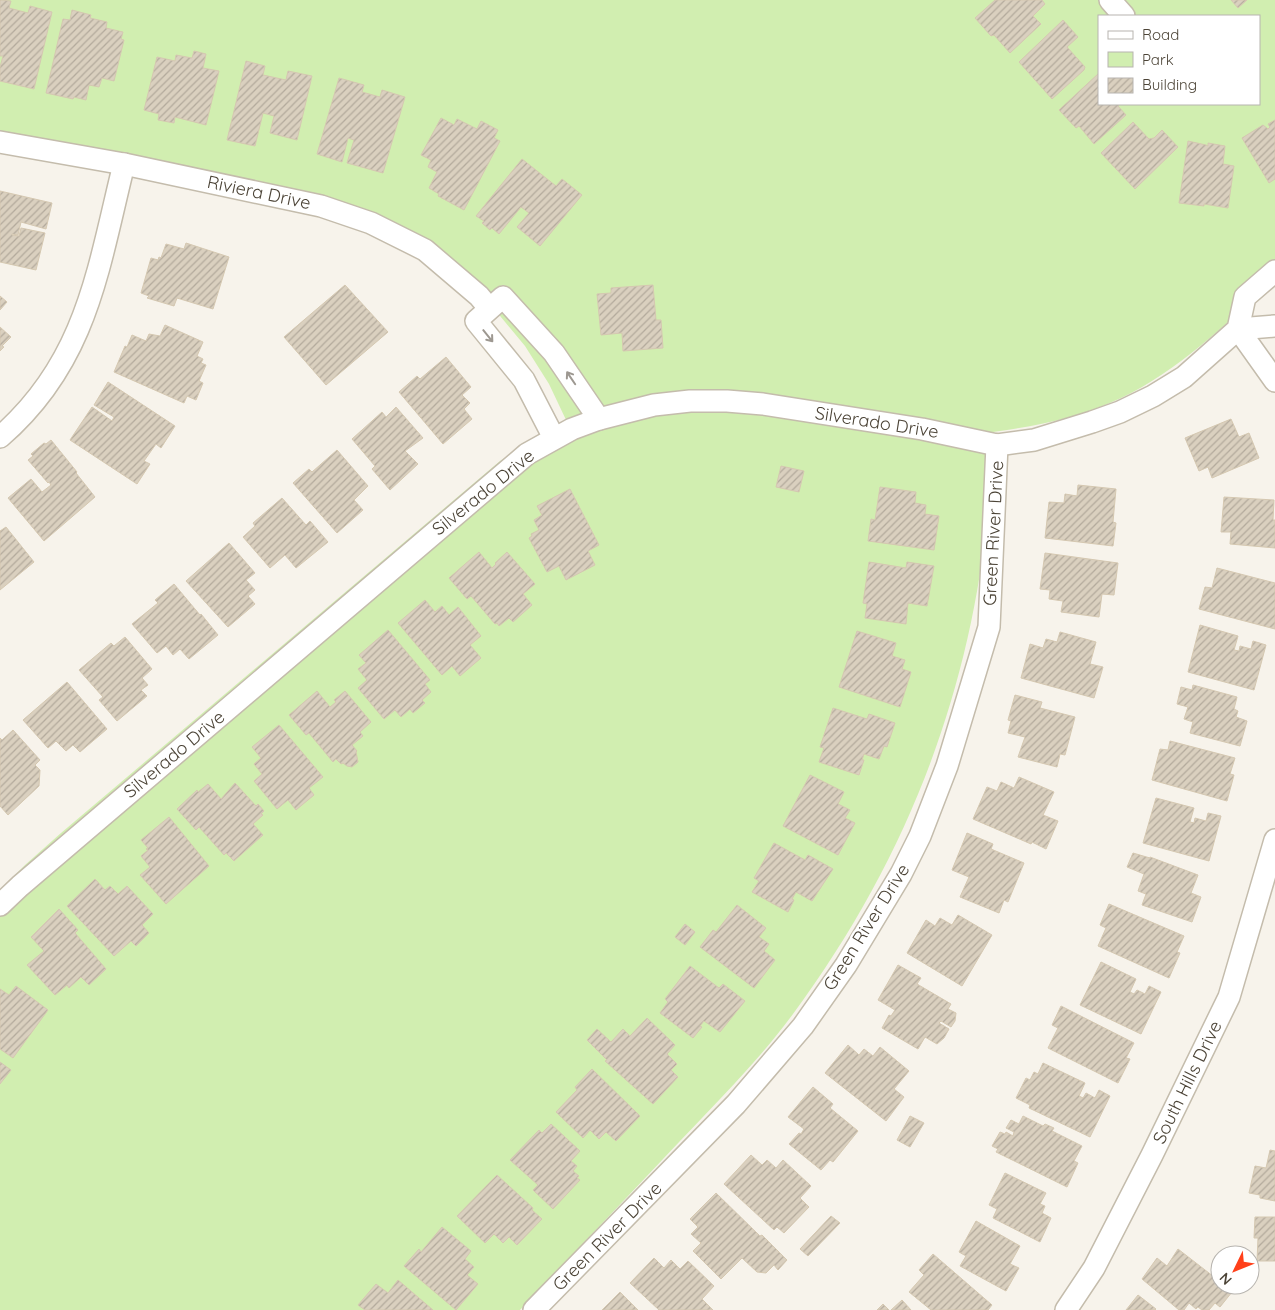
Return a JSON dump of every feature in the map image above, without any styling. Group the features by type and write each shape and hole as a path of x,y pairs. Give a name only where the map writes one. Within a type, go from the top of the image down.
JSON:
{"street":[{"path":"1110,0 1123,15"},
{"name":"Riviera Drive","path":"0,142 124,164 321,206 371,223 425,250 479,296 489,308"},
{"path":"0,437 39,396 66,356 76,335 93,289 124,164"},
{"path":"1275,271 1245,297 1238,329 1275,381"},
{"path":"554,438 524,380 476,321 503,297 554,353 599,419"},
{"path":"1238,329 1275,326"},
{"name":"Silverado Drive","path":"0,904 527,454 554,438 599,419 654,405 690,401 727,401 763,404 922,429 997,445 1034,440 1120,412 1184,378 1238,329"},
{"name":"Green River Drive","path":"534,1310 736,1104 803,1026 851,957 901,874 920,836 946,766 988,627 997,445"},
{"name":"South Hills Drive","path":"1066,1310 1094,1268 1152,1155 1229,997 1275,840"}],"green space":[{"path":"0,0 1275,0 1275,280 1202,344 1143,387 1106,405 1075,416 1043,424 993,432 988,512 977,589 961,665 939,738 911,810 878,880 838,948 793,1014 767,1047 724,1095 520,1310 0,1310 0,890 61,833 500,461 567,422 549,384 525,346 496,311 416,246 267,195 0,131"}],"building":[{"path":"0,0 11,1 9,8 28,13 30,6 52,12 34,89 0,81 0,67 3,56 0,56"},
{"path":"995,0 1042,0 1045,4 1033,16 1041,24 1010,53 975,18"},
{"path":"1231,0 1247,0 1238,8"},
{"path":"72,10 91,15 90,18 107,22 106,28 123,32 121,39 124,40 114,81 102,78 99,87 89,85 86,100 46,93 63,19 70,20"},
{"path":"1063,20 1078,37 1067,47 1085,67 1052,99 1019,62"},
{"path":"194,51 206,54 203,68 219,71 206,125 175,117 174,123 158,120 159,114 144,110 157,57 175,61 176,55 192,58"},
{"path":"246,61 265,66 263,75 286,80 288,71 312,76 297,140 270,133 274,116 263,113 255,146 227,140"},
{"path":"1098,74 1098,105 1119,105 1126,115 1094,144 1079,126 1076,128 1059,110"},
{"path":"339,78 364,85 362,92 380,97 382,90 405,97 383,173 347,163 354,140 348,138 342,162 317,154"},
{"path":"441,118 454,125 457,119 477,129 481,121 498,130 494,138 500,141 464,210 438,196 439,194 429,188 437,172 428,167 431,160 421,155"},
{"path":"1275,120 1275,179 1269,183 1242,138 1263,125 1268,129 1270,127 1268,124"},
{"path":"1133,122 1149,139 1154,138 1162,130 1178,147 1135,189 1101,153"},
{"path":"1188,141 1208,146 1208,143 1225,146 1223,164 1234,166 1228,208 1204,204 1204,206 1179,203"},
{"path":"522,159 556,186 562,179 582,195 540,246 517,227 529,213 521,207 499,234 492,228 490,230 482,223 484,221 476,216"},
{"path":"0,191 52,203 46,229 21,222 18,235 12,234 19,236 21,228 45,233 36,270 0,262"},
{"path":"186,243 229,257 213,309 177,298 174,306 147,298 149,296 141,293 151,258 158,260 159,257 161,258 166,244 184,249"},
{"path":"345,285 388,332 326,385 284,337"},
{"path":"653,285 656,320 661,320 663,348 623,351 622,333 601,335 597,294 611,293 611,288"},
{"path":"0,296 7,302 0,310"},
{"path":"165,325 203,342 197,356 203,359 201,363 206,365 199,381 203,383 196,400 187,396 184,403 114,372 132,335 146,341 149,334 160,336"},
{"path":"0,327 11,337 2,346 4,347 0,351"},
{"path":"446,357 471,387 462,395 470,403 464,409 472,419 443,444 399,392 417,376 420,379"},
{"path":"108,382 175,426 161,448 156,444 144,461 150,464 137,484 70,440 92,407 112,421 114,417 94,405"},
{"path":"396,407 423,438 405,451 418,464 390,490 372,469 375,466 352,439 382,412 386,417"},
{"path":"1231,419 1239,437 1249,433 1259,458 1212,478 1208,467 1199,471 1185,438"},
{"path":"51,440 95,497 44,541 8,498 31,479 42,492 51,485 28,460 33,456 31,454 44,443 46,444"},
{"path":"337,450 368,486 354,500 363,510 337,533 293,483 309,469 312,472"},
{"path":"781,466 804,471 799,492 776,487"},
{"path":"1078,485 1116,489 1113,522 1116,523 1113,546 1045,538 1049,502 1064,503 1065,494 1077,496"},
{"path":"880,487 916,492 915,503 926,505 925,514 939,516 934,550 868,541 871,519 875,520"},
{"path":"570,489 599,545 588,551 595,565 566,580 559,566 547,572 529,538 532,536 531,534 539,530 534,520 542,515 537,506"},
{"path":"1224,497 1274,500 1275,548 1230,544 1231,532 1221,532"},
{"path":"282,498 306,525 310,521 328,542 296,568 285,555 270,568 243,537 255,526 253,523"},
{"path":"6,527 34,562 0,590 0,531"},
{"path":"229,543 255,573 246,580 255,590 248,596 255,604 228,627 186,581"},
{"path":"479,552 492,568 507,552 535,584 523,594 532,605 513,622 509,618 499,626 497,623 495,624 471,596 467,599 449,578"},
{"path":"1045,553 1118,563 1114,595 1102,594 1099,617 1061,612 1063,601 1049,599 1050,590 1040,589"},
{"path":"869,562 906,568 907,562 934,566 927,606 908,603 906,624 865,618 867,604 863,603"},
{"path":"1217,568 1275,583 1275,629 1199,609 1205,587 1212,588"},
{"path":"174,584 218,635 189,659 180,649 173,655 166,646 157,653 132,624 158,603 155,600"},
{"path":"425,600 435,612 442,606 449,615 458,607 481,636 470,645 481,658 460,676 452,666 442,675 398,623"},
{"path":"1200,625 1238,636 1234,650 1239,651 1240,646 1251,649 1253,641 1266,645 1254,690 1188,672"},
{"path":"388,630 430,680 425,684 431,692 422,700 425,703 413,713 410,709 401,717 395,710 384,719 358,688 367,680 358,669 366,663 359,655"},
{"path":"857,631 896,643 892,656 905,660 902,669 911,672 900,707 839,687"},
{"path":"1060,632 1096,642 1090,664 1103,667 1094,698 1021,678 1030,644 1043,648 1046,639 1057,642"},
{"path":"125,637 152,669 142,678 148,685 141,690 147,696 117,721 99,700 103,697 79,670 111,643 114,646"},
{"path":"67,682 107,729 80,752 73,745 66,751 56,741 48,748 23,720"},
{"path":"1193,685 1237,697 1234,709 1238,711 1236,717 1247,721 1240,746 1190,733 1193,722 1184,719 1188,707 1177,704 1181,687 1192,690"},
{"path":"317,691 330,707 336,702 334,700 345,691 371,722 360,732 363,736 352,745 357,751 358,762 352,767 341,764 336,759 333,762 309,733 306,735 289,715"},
{"path":"1015,695 1042,702 1040,708 1075,717 1065,755 1060,754 1057,767 1018,757 1025,737 1008,733 1011,721 1008,720"},
{"path":"833,708 867,719 869,714 895,723 887,747 884,746 879,759 864,754 859,775 819,762 824,748 820,747"},
{"path":"279,725 323,777 309,788 314,795 296,810 288,800 277,809 254,781 262,774 254,764 261,758 252,747"},
{"path":"13,730 40,760 35,765 40,770 39,786 8,815 0,806 0,738 2,740"},
{"path":"1170,741 1235,758 1230,774 1234,775 1227,801 1152,780 1160,749 1168,750"},
{"path":"810,775 844,792 838,804 850,810 845,818 855,823 838,855 783,826"},
{"path":"1019,777 1054,792 1043,815 1058,821 1046,849 973,819 987,787 997,791 1001,782 1014,788"},
{"path":"235,783 256,806 258,804 264,811 261,814 263,815 253,824 263,835 234,861 226,853 224,855 199,827 196,830 177,809 197,790 198,792 208,784 221,799"},
{"path":"1156,798 1194,808 1190,822 1194,823 1195,818 1206,821 1208,813 1221,816 1209,861 1143,843"},
{"path":"169,817 209,866 166,904 140,875 150,867 141,856 148,848 141,840"},
{"path":"967,833 993,844 991,849 1024,863 1008,902 1004,900 999,913 960,897 969,877 952,870"},
{"path":"774,843 805,860 808,855 833,869 812,901 796,892 788,912 752,892 759,881 754,878"},
{"path":"1133,853 1150,857 1198,875 1191,893 1201,897 1192,922 1142,905 1146,894 1138,891 1144,874 1127,867"},
{"path":"95,879 105,890 110,886 118,894 127,886 153,914 142,925 149,933 136,946 131,941 114,956 67,906"},
{"path":"1109,904 1184,936 1177,952 1180,953 1169,978 1098,946 1106,928 1100,925"},
{"path":"737,905 766,928 759,937 769,944 764,951 775,960 754,988 700,947 713,930 716,932"},
{"path":"59,909 78,930 75,933 106,969 89,985 81,977 69,988 67,985 55,995 27,965 44,951 31,937"},
{"path":"958,915 992,935 962,986 907,953 926,920 935,926 940,918 952,925"},
{"path":"685,924 695,932 685,945 675,937"},
{"path":"1101,962 1136,979 1130,992 1134,994 1137,990 1145,994 1149,986 1161,992 1141,1034 1080,1005"},
{"path":"898,965 921,978 917,984 951,1004 948,1009 956,1013 955,1021 951,1027 941,1021 939,1023 949,1029 944,1038 937,1044 925,1037 918,1049 882,1028 889,1015 891,1016 895,1010 878,1000"},
{"path":"690,966 719,988 723,984 745,1001 720,1032 704,1021 700,1026 702,1027 693,1038 660,1013 668,1002 665,999"},
{"path":"16,986 48,1010 13,1058 0,1049 0,989 9,995"},
{"path":"1061,1006 1134,1043 1126,1058 1130,1059 1118,1083 1048,1048 1058,1028 1052,1025"},
{"path":"647,1018 675,1045 667,1054 677,1064 671,1070 678,1077 653,1104 605,1061 607,1060 587,1040 597,1029 611,1042 623,1029 630,1036"},
{"path":"848,1045 859,1055 864,1049 873,1056 880,1047 909,1071 894,1089 904,1097 886,1121 825,1073"},
{"path":"0,1062 11,1070 0,1084"},
{"path":"1043,1063 1085,1083 1079,1096 1083,1098 1086,1093 1095,1098 1099,1090 1110,1096 1090,1137 1029,1108 1030,1105 1016,1098 1026,1078 1030,1080 1034,1072 1038,1074"},
{"path":"592,1069 640,1116 616,1141 606,1132 599,1139 590,1130 583,1138 556,1112 577,1090 575,1087"},
{"path":"813,1087 833,1104 830,1108 858,1131 833,1162 830,1160 821,1170 789,1144 804,1129 788,1117"},
{"path":"910,1116 924,1123 910,1147 897,1140"},
{"path":"1023,1116 1043,1126 1045,1124 1054,1128 1052,1131 1082,1146 1074,1161 1078,1163 1067,1187 996,1152 998,1149 992,1146 1000,1132 1005,1134 1006,1132 1013,1136 1014,1132 1006,1128 1011,1120 1019,1124"},
{"path":"551,1124 580,1151 571,1161 577,1166 573,1171 579,1176 577,1178 580,1180 553,1209 533,1190 538,1185 510,1160 539,1130 542,1133"},
{"path":"1270,1150 1275,1151 1275,1201 1260,1198 1260,1195 1249,1193 1255,1166 1266,1168"},
{"path":"751,1155 762,1165 767,1160 776,1168 783,1160 811,1186 800,1198 809,1207 784,1233 777,1227 774,1230 724,1184"},
{"path":"1005,1173 1046,1193 1040,1204 1045,1206 1042,1213 1051,1218 1040,1242 993,1218 997,1209 989,1205"},
{"path":"497,1175 533,1208 532,1210 542,1219 517,1245 509,1237 503,1243 494,1234 485,1243 457,1216"},
{"path":"716,1193 787,1260 778,1270 774,1265 766,1273 757,1272 742,1258 721,1279 693,1251 701,1243 691,1234 698,1227 690,1219"},
{"path":"831,1216 840,1223 808,1256 800,1249"},
{"path":"1255,1217 1275,1217 1275,1261 1260,1261 1260,1245 1258,1245 1258,1238 1254,1238"},
{"path":"976,1221 1020,1246 1010,1264 1019,1268 1006,1291 960,1266 966,1256 959,1252"},
{"path":"442,1227 471,1251 465,1259 474,1267 467,1275 478,1284 456,1310 404,1266 419,1249 421,1252"},
{"path":"1178,1249 1210,1274 1210,1295 1230,1295 1220,1307 1215,1303 1209,1310 1202,1310 1198,1307 1196,1309 1189,1303 1184,1310 1179,1310 1142,1279 1157,1258 1167,1266"},
{"path":"933,1254 992,1305 988,1310 931,1310 909,1292 924,1275 919,1270"},
{"path":"654,1258 664,1268 671,1260 680,1269 688,1261 714,1286 702,1299 713,1310 659,1310 630,1283"},
{"path":"398,1280 433,1310 365,1310 358,1305 376,1284 388,1293"},
{"path":"620,1292 638,1310 602,1310"},
{"path":"1138,1295 1156,1309 1126,1310"},
{"path":"902,1300 911,1310 891,1310"},
{"path":"883,1304 889,1310 877,1310"}]}
